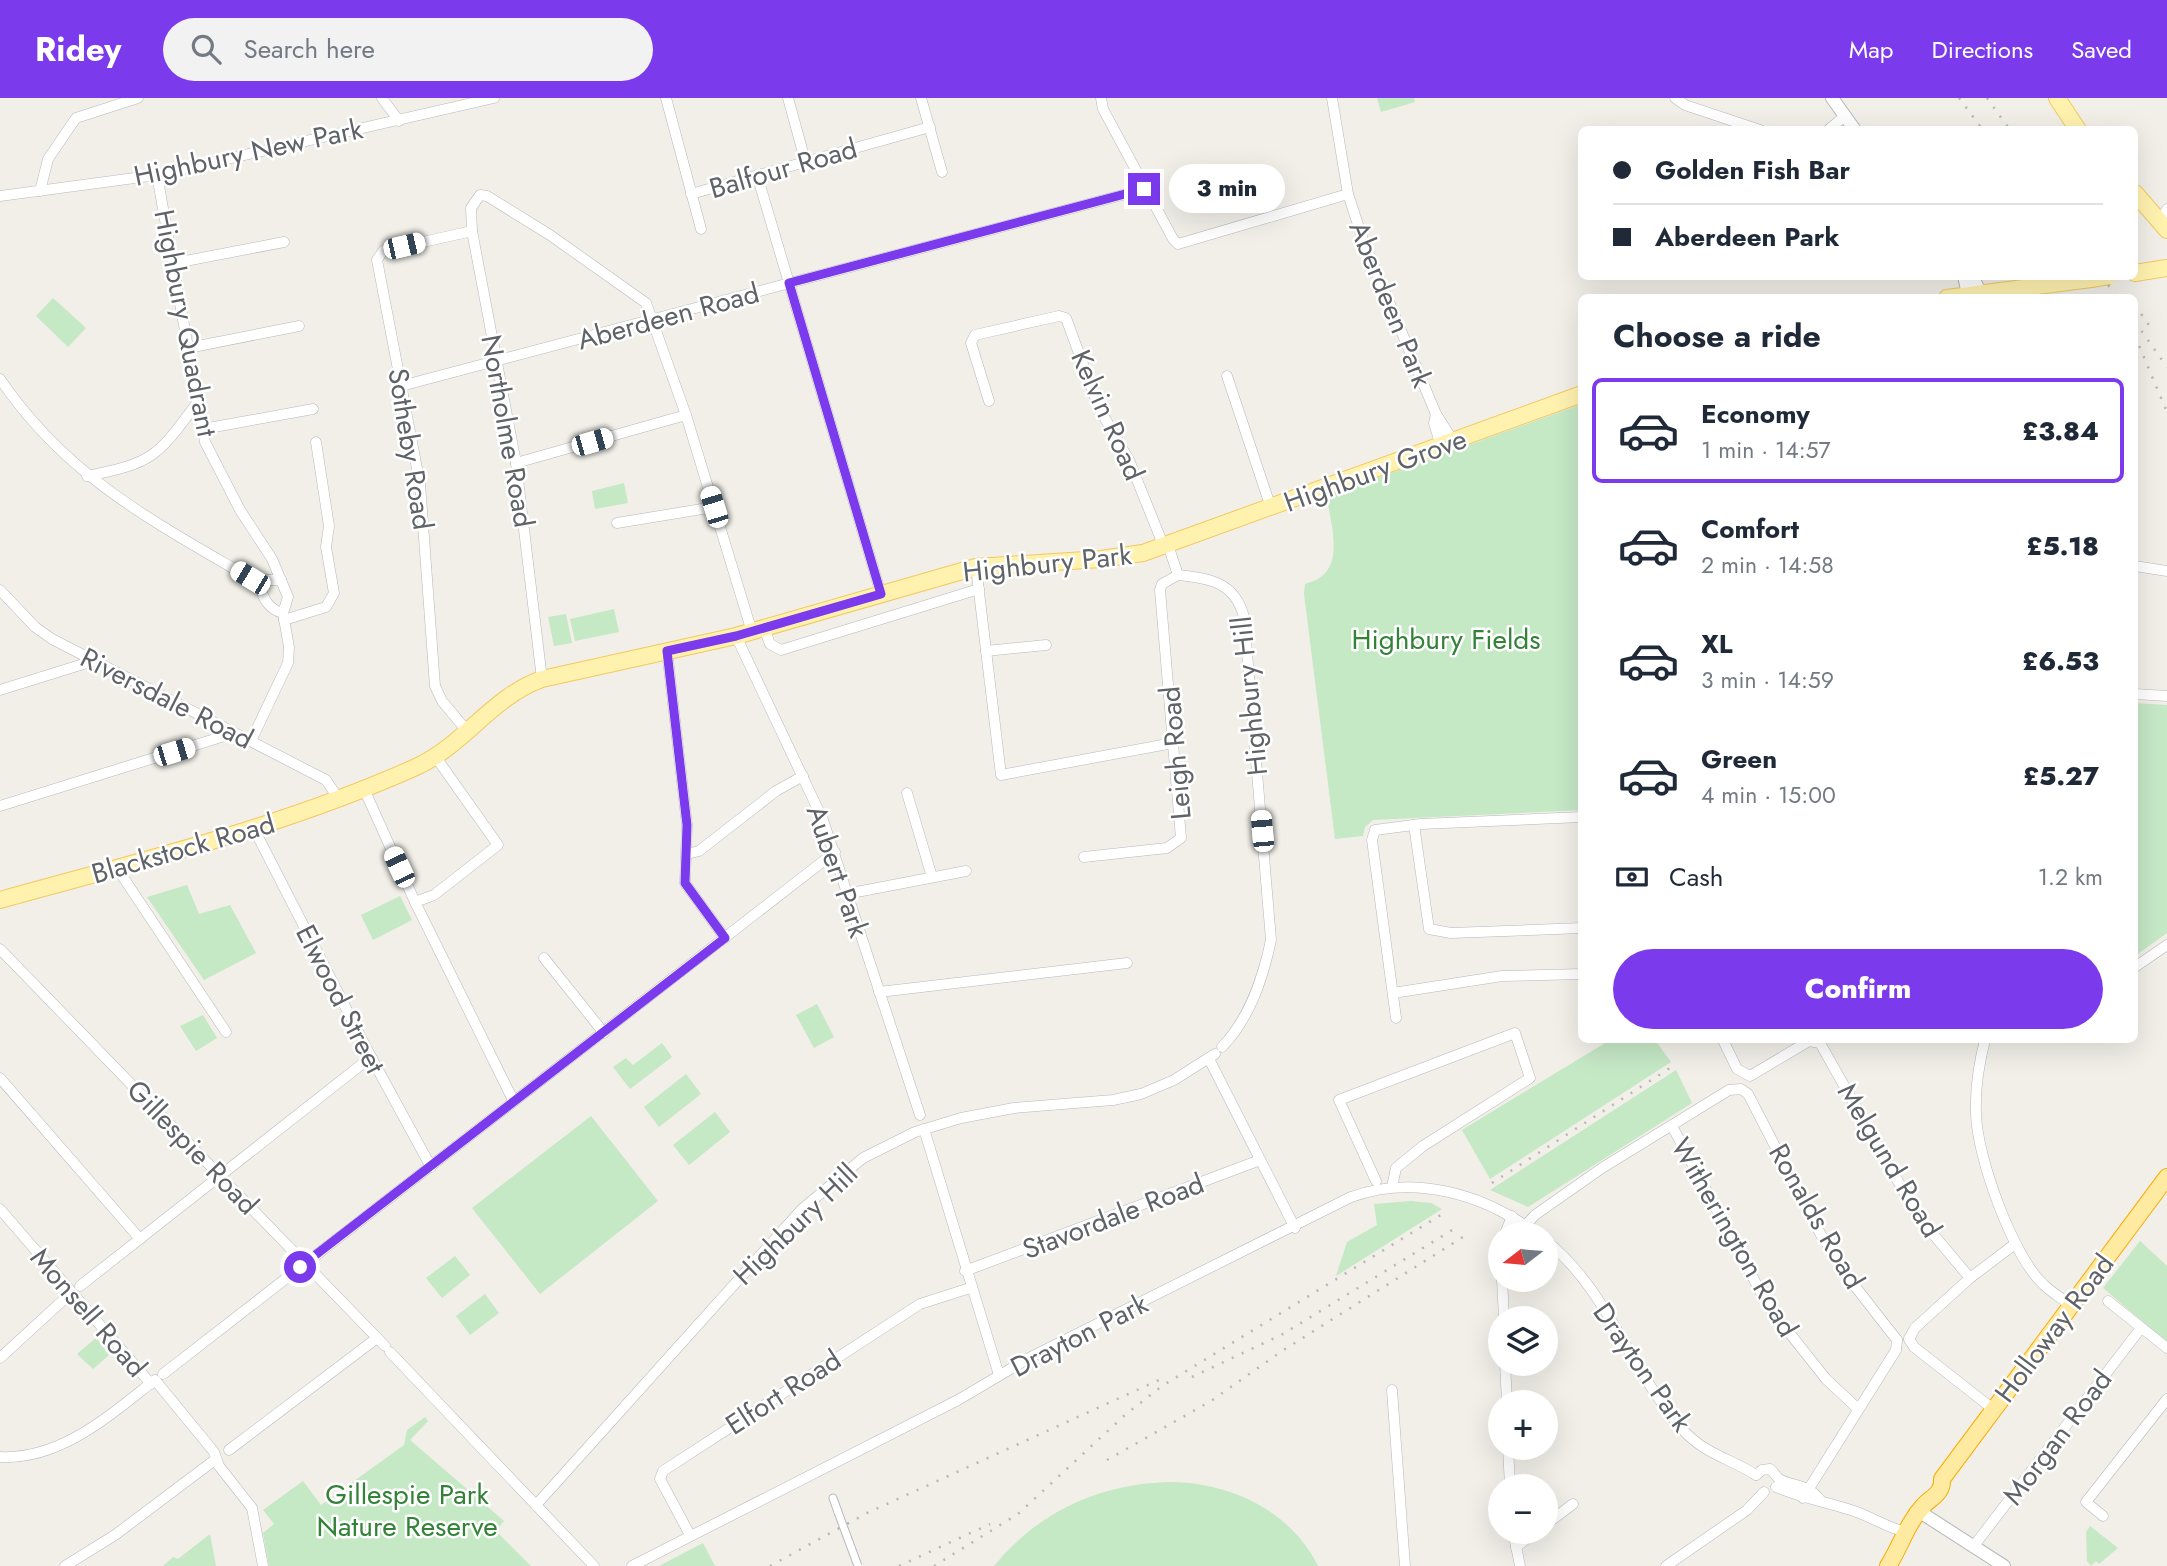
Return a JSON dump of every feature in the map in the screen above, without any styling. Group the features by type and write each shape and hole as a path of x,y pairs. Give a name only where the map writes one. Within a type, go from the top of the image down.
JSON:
{"highway":[{"name":"Holloway Road","path":"1888,1566 1901,1546 1903,1536 1943,1486 1942,1479 2167,1177"},
{"name":"Holloway Road","path":"1876,1566 1894,1540 1903,1536"}],"main road":[{"path":"2057,98 2075,126"},
{"path":"2138,196 2165,220"},
{"path":"2138,273 2166,270"},
{"path":"1969,294 2083,280"},
{"name":"Highbury Grove","path":"1166,546 1578,395"},
{"name":"Highbury Park","path":"364,789 419,766 519,690 542,679 751,632 976,567 1101,559 1166,546"},
{"name":"Blackstock Road","path":"0,900 254,829 364,789"}],"street":[{"path":"40,191 48,159 76,118 138,98"},
{"path":"382,98 399,121"},
{"name":"Highbury New Park","path":"0,196 157,175 494,98"},
{"name":"Balfour Road","path":"666,98 691,194 930,127"},
{"path":"788,98 805,160"},
{"path":"921,98 942,172"},
{"name":"Aberdeen Park","path":"1101,98 1102,109 1172,239 1185,244 1348,194"},
{"name":"Aberdeen Park","path":"1332,98 1348,194 1363,240 1436,414 1434,423 1447,444"},
{"path":"1675,98 1685,106 1748,126"},
{"path":"1832,98 1849,125"},
{"name":"Highbury Quadrant","path":"157,175 203,429 224,481 272,559 288,597 283,616 288,663 251,741"},
{"path":"757,175 881,594"},
{"name":"Aberdeen Road","path":"401,386 1144,189"},
{"path":"691,194 701,229"},
{"name":"Northolme Road","path":"487,196 476,198 471,208 472,231 516,463 542,679"},
{"name":"Aubert Park","path":"487,196 638,295 646,303 686,415 751,632 803,776 835,852 846,894 920,1115"},
{"name":"Sotheby Road","path":"467,731 442,701 435,686 424,513 377,255 472,231"},
{"path":"175,263 284,242"},
{"path":"1966,280 1974,293"},
{"path":"1972,280 1974,293"},
{"name":"Kelvin Road","path":"989,401 971,343 975,335 1059,316 1066,318 1099,408 1129,460 1166,546"},
{"path":"188,348 299,326"},
{"path":"1227,376 1271,508"},
{"path":"0,379 44,435 87,476 114,496 261,586 263,597 283,616 326,607 334,593 326,547 329,527 316,442"},
{"path":"87,476 129,467 153,457 197,403"},
{"path":"203,429 313,409"},
{"path":"516,463 686,415"},
{"path":"617,523 714,507"},
{"path":"1166,546 1178,575"},
{"path":"976,567 1001,775 1173,743"},
{"path":"2138,567 2167,572"},
{"name":"Leigh Road","path":"1084,856 1167,848 1178,843 1181,833 1160,590 1161,584 1178,575"},
{"name":"Highbury Hill","path":"536,1505 802,1209 863,1158 924,1129 1014,1108 1112,1100 1141,1094 1167,1084 1215,1054 1234,1032 1263,977 1271,940 1245,628 1241,607 1221,583 1178,575"},
{"path":"261,586 267,580 281,580"},
{"name":"Highbury Park","path":"751,632 781,650 979,589"},
{"name":"Riversdale Road","path":"0,590 44,634 326,780 338,798"},
{"path":"986,651 1046,645"},
{"path":"667,651 687,825 685,883 688,891 725,938"},
{"path":"0,690 93,661"},
{"path":"2138,694 2167,696"},
{"path":"0,806 234,733"},
{"path":"415,902 434,895 500,845 435,756"},
{"path":"687,854 699,851 776,791 803,776"},
{"path":"364,789 415,902 513,1100"},
{"path":"907,793 932,877"},
{"path":"1396,1018 1373,840 1377,828 1578,817"},
{"path":"1413,825 1429,929 1451,933 1578,928"},
{"name":"Elwood Street","path":"254,829 371,1057 432,1167"},
{"path":"0,1457 33,1455 58,1446 90,1429 432,1167 513,1100 604,1033 835,852"},
{"path":"117,868 226,1032"},
{"path":"846,894 966,871"},
{"path":"2138,965 2167,945"},
{"name":"Gillespie Road","path":"0,948 594,1566"},
{"path":"544,958 604,1033"},
{"path":"879,992 1127,963"},
{"path":"1393,993 1502,976 1578,974"},
{"path":"1376,1181 1339,1100 1515,1033 1530,1078 1423,1146 1396,1168 1392,1187"},
{"path":"1724,1043 1737,1069 1745,1075 1755,1074 1806,1043"},
{"name":"Melgund Road","path":"1821,1043 1917,1215 1970,1278"},
{"path":"1985,1043 1976,1116 1983,1155 2015,1244 2042,1284 2070,1305"},
{"path":"1215,1054 1260,1160 1295,1228"},
{"path":"0,1358 76,1289 371,1057"},
{"path":"0,1077 140,1238"},
{"name":"Ronalds Road","path":"1672,1126 1729,1090 1741,1089 1748,1094 1821,1234 1854,1285 1897,1340"},
{"path":"1529,1222 1602,1168 1672,1126"},
{"name":"Witherington Road","path":"1672,1126 1768,1306 1818,1371 1857,1408"},
{"path":"924,1129 965,1271 999,1375"},
{"name":"Stavordale Road","path":"965,1271 1260,1160"},
{"name":"Drayton Park","path":"632,1566 958,1400 999,1375 1295,1228 1351,1197 1392,1187 1426,1188 1464,1195 1522,1222"},
{"name":"Monsell Road","path":"0,1209 156,1379 214,1452 216,1460 252,1508 263,1566"},
{"path":"1510,1222 1513,1216"},
{"path":"1909,1339 1914,1328 1970,1278 2015,1244"},
{"name":"Drayton Park","path":"1558,1252 1576,1269 1683,1430 1709,1453 1756,1475 1762,1470 1770,1469 1777,1482 1903,1536"},
{"name":"Elfort Road","path":"690,1535 660,1479 663,1471 920,1304 971,1288"},
{"path":"2108,1301 2167,1348"},
{"name":"Morgan Road","path":"1973,1547 2141,1328"},
{"path":"1805,1493 1896,1350 1897,1340 1909,1339"},
{"path":"1909,1339 1914,1347 1993,1409"},
{"path":"229,1450 384,1345"},
{"path":"1392,1391 1405,1566"},
{"path":"2103,1516 2086,1502 2167,1399"},
{"path":"65,1566 115,1535 216,1460"},
{"path":"1756,1475 1756,1485 1764,1492"},
{"path":"1666,1566 1748,1510 1777,1482"},
{"path":"833,1498 858,1566"},
{"path":"1558,1515 1573,1504"},
{"path":"1923,1508 1973,1547 2004,1566"},
{"path":"1515,1544 1520,1566"},
{"path":"1516,1547 1520,1544"}],"green space":[{"path":"1377,98 1414,98 1415,102 1381,112"},
{"path":"53,298 86,328 68,347 36,316"},
{"name":"Highbury Fields","path":"1578,405 1578,810 1373,820 1365,827 1363,836 1335,839 1304,594 1305,584 1318,579 1327,571 1332,560 1333,536 1327,496"},
{"path":"624,483 628,503 595,509 592,491"},
{"path":"614,609 619,632 575,641 570,619"},
{"path":"566,614 572,643 554,646 548,617"},
{"path":"2138,703 2167,705 2167,933 2138,954"},
{"path":"187,885 199,914 230,905 256,953 204,980 147,897"},
{"path":"400,896 412,920 373,940 361,915"},
{"path":"817,1004 834,1037 814,1048 796,1015"},
{"path":"203,1015 217,1038 196,1051 180,1026"},
{"path":"662,1043 672,1057 630,1089 613,1067 626,1058 633,1065"},
{"path":"1605,1043 1657,1043 1671,1062 1490,1179 1462,1130"},
{"path":"1676,1070 1692,1103 1528,1207 1490,1190"},
{"path":"686,1074 701,1094 659,1127 644,1107"},
{"path":"715,1112 730,1132 689,1165 673,1145"},
{"path":"591,1116 658,1201 540,1294 472,1208"},
{"path":"1411,1201 1431,1203 1442,1209 1336,1276 1347,1242 1377,1225 1374,1204"},
{"path":"2140,1241 2167,1266 2167,1342 2103,1288"},
{"path":"455,1256 470,1275 442,1298 426,1278"},
{"path":"485,1294 499,1313 470,1335 456,1316"},
{"path":"96,1338 109,1355 93,1369 77,1354"},
{"name":"Gillespie Park Nature Reserve","path":"425,1417 428,1421 410,1440 504,1521 496,1531 531,1566 269,1566 263,1533 274,1524 263,1510 303,1481 321,1505 404,1445 407,1430"},
{"path":"1172,1482 1216,1488 1257,1504 1292,1530 1318,1566 994,1566 1031,1530 1073,1504 1121,1488"},
{"path":"2090,1526 2118,1548 2099,1564 2096,1561 2091,1566 2087,1561 2086,1532"},
{"path":"210,1534 216,1566 163,1566 173,1557 178,1559"},
{"path":"703,1543 715,1566 659,1566"}],"railway":[{"path":"1959,98 1980,126"},
{"path":"1987,98 2007,126"},
{"path":"2105,280 2114,294"},
{"path":"2138,309 2153,331"},
{"path":"2138,326 2167,367"},
{"path":"2138,343 2167,412"},
{"path":"1492,1183 1673,1066"},
{"path":"934,1566 1018,1514 1125,1415 1162,1386 1444,1213"},
{"path":"1192,1377 1283,1334 1457,1227"},
{"path":"1107,1460 1211,1401 1282,1351 1463,1237"},
{"path":"770,1566 867,1513 1159,1380"},
{"path":"899,1566 990,1524"}],"route":[{"path":"300,1267 725,938 688,891 685,883 687,825 667,651 736,636 881,594 789,283 1144,189"}]}
